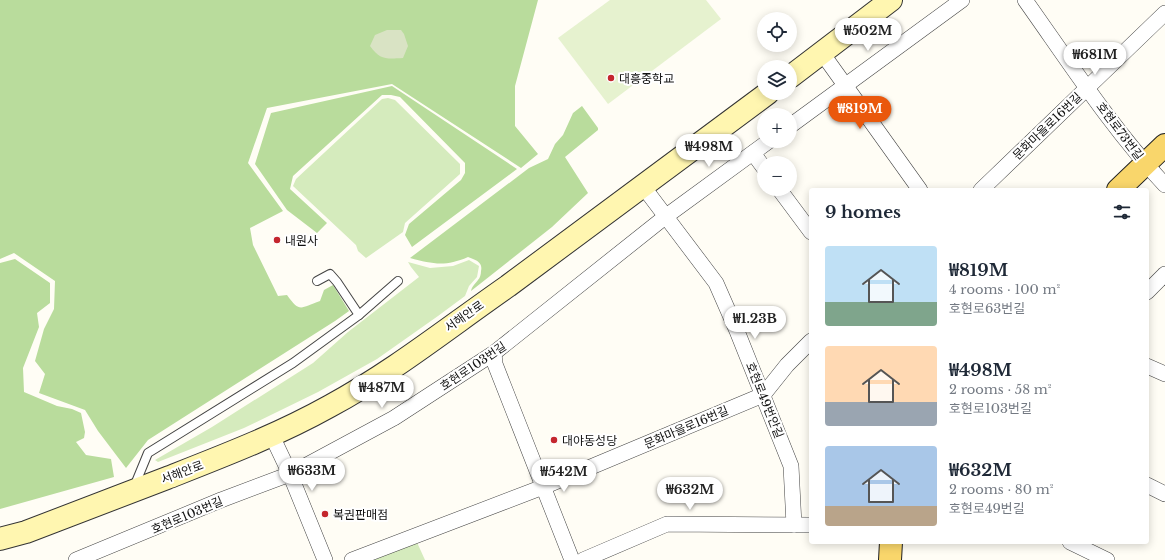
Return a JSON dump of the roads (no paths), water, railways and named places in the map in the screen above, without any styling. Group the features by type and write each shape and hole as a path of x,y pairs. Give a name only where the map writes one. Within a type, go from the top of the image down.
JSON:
{"main road":[{"path":"797,72 891,0"},
{"name":"서해안로","path":"0,539 26,532 272,436 331,406 388,372 508,286 759,100"},
{"path":"1120,188 1146,165 1165,145"},
{"name":"서해안로","path":"0,547 26,532"},
{"path":"890,560 891,544"}],"street":[{"path":"797,121 962,0"},
{"name":"호현로73번길","path":"1025,0 1087,87 1146,165 1165,185"},
{"name":"문화마을로16번길","path":"983,188 1165,13"},
{"path":"822,53 919,188"},
{"name":"호현로103번길","path":"76,560 100,556 221,500 290,474 394,418 494,353 665,217 760,148"},
{"path":"753,153 757,158"},
{"name":"호현로49번안길","path":"642,186 716,283 791,466 794,525"},
{"path":"784,196 809,229"},
{"path":"1149,290 1164,277"},
{"name":"문화마을로16번길","path":"352,560 543,487 763,395 787,365 809,343"},
{"path":"494,353 495,364 572,560"},
{"path":"272,436 290,474 325,560"},
{"path":"1149,486 1165,494"},
{"path":"583,560 667,524 809,525"},
{"path":"1074,544 1107,560"}],"lane":[{"path":"317,281 330,274 359,315"},
{"name":"서해안로","path":"133,491 148,454 293,363 359,315 398,281"}],"place":[{"name":"대흥중학교","path":"611,78"},
{"name":"내원사","path":"277,240"},
{"name":"대야동성당","path":"554,440"},
{"name":"복권판매점","path":"325,514"}]}
